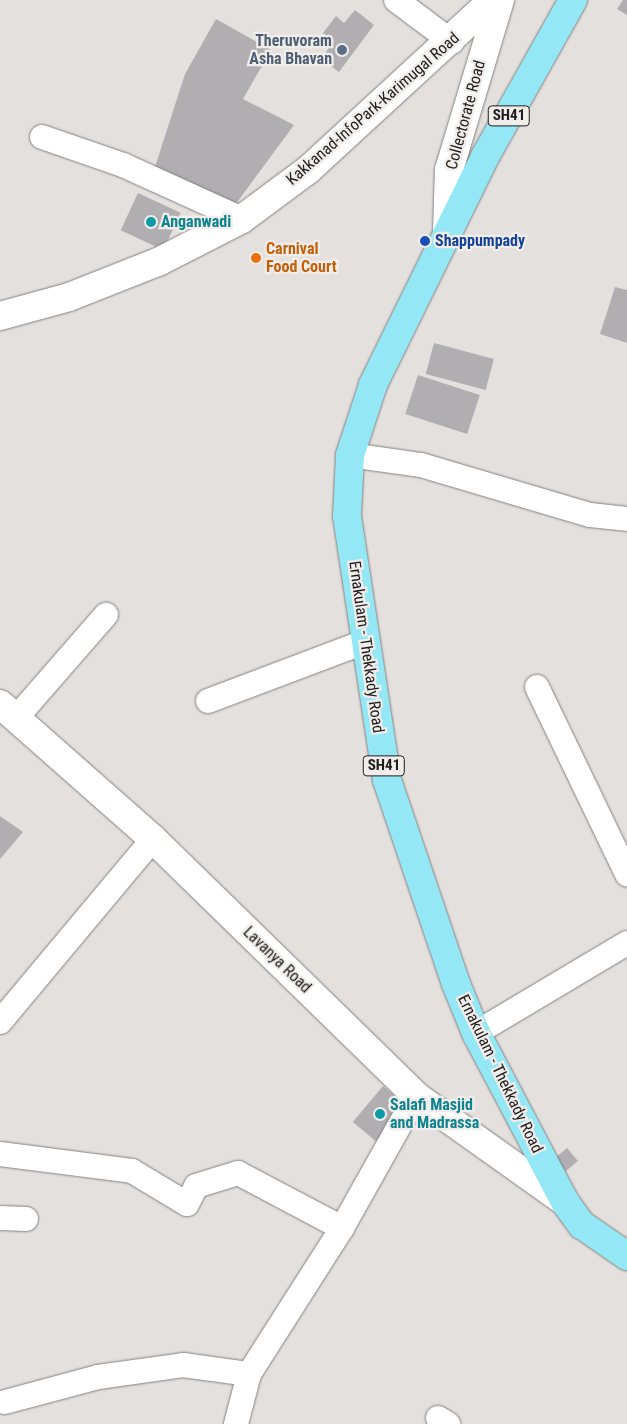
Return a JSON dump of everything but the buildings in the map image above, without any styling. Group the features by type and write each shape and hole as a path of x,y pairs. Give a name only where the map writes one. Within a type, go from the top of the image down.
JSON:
{"main road":[{"name":"SH41","path":"447,232 573,0"},
{"name":"Ernakulam - Thekkady Road","path":"447,232 373,386 350,455 347,516 364,642 386,780 476,1033 565,1202 582,1225 627,1256"}],"street":[{"path":"396,0 452,42"},
{"name":"Kakkanad-InfoPark-Karimugal Road","path":"0,316 69,297 158,262 242,219 308,170 452,42 493,0"},
{"name":"Collectorate Road","path":"447,232 449,170 500,0"},
{"path":"42,137 123,165 242,219"},
{"path":"350,455 421,465 590,515 627,519"},
{"path":"8,711 106,615"},
{"path":"208,701 364,642"},
{"path":"537,687 627,874"},
{"name":"Lavanya Road","path":"8,711 153,839 416,1096 565,1202"},
{"path":"0,1022 153,839"},
{"path":"476,1033 627,943"},
{"path":"236,1424 249,1374 342,1228 416,1096"},
{"path":"0,1154 132,1170 187,1204 196,1186 238,1173 342,1228"},
{"path":"0,1218 26,1219"},
{"path":"5,1402 98,1377 183,1365 249,1374"}],"place":[{"name":"Theruvoram Asha Bhavan","path":"342,50"},
{"name":"Anganwadi","path":"151,222"},
{"name":"Shappumpady","path":"425,241"},
{"name":"Carnival Food Court","path":"256,258"},
{"name":"Salafi Masjid and Madrassa","path":"380,1114"}]}
